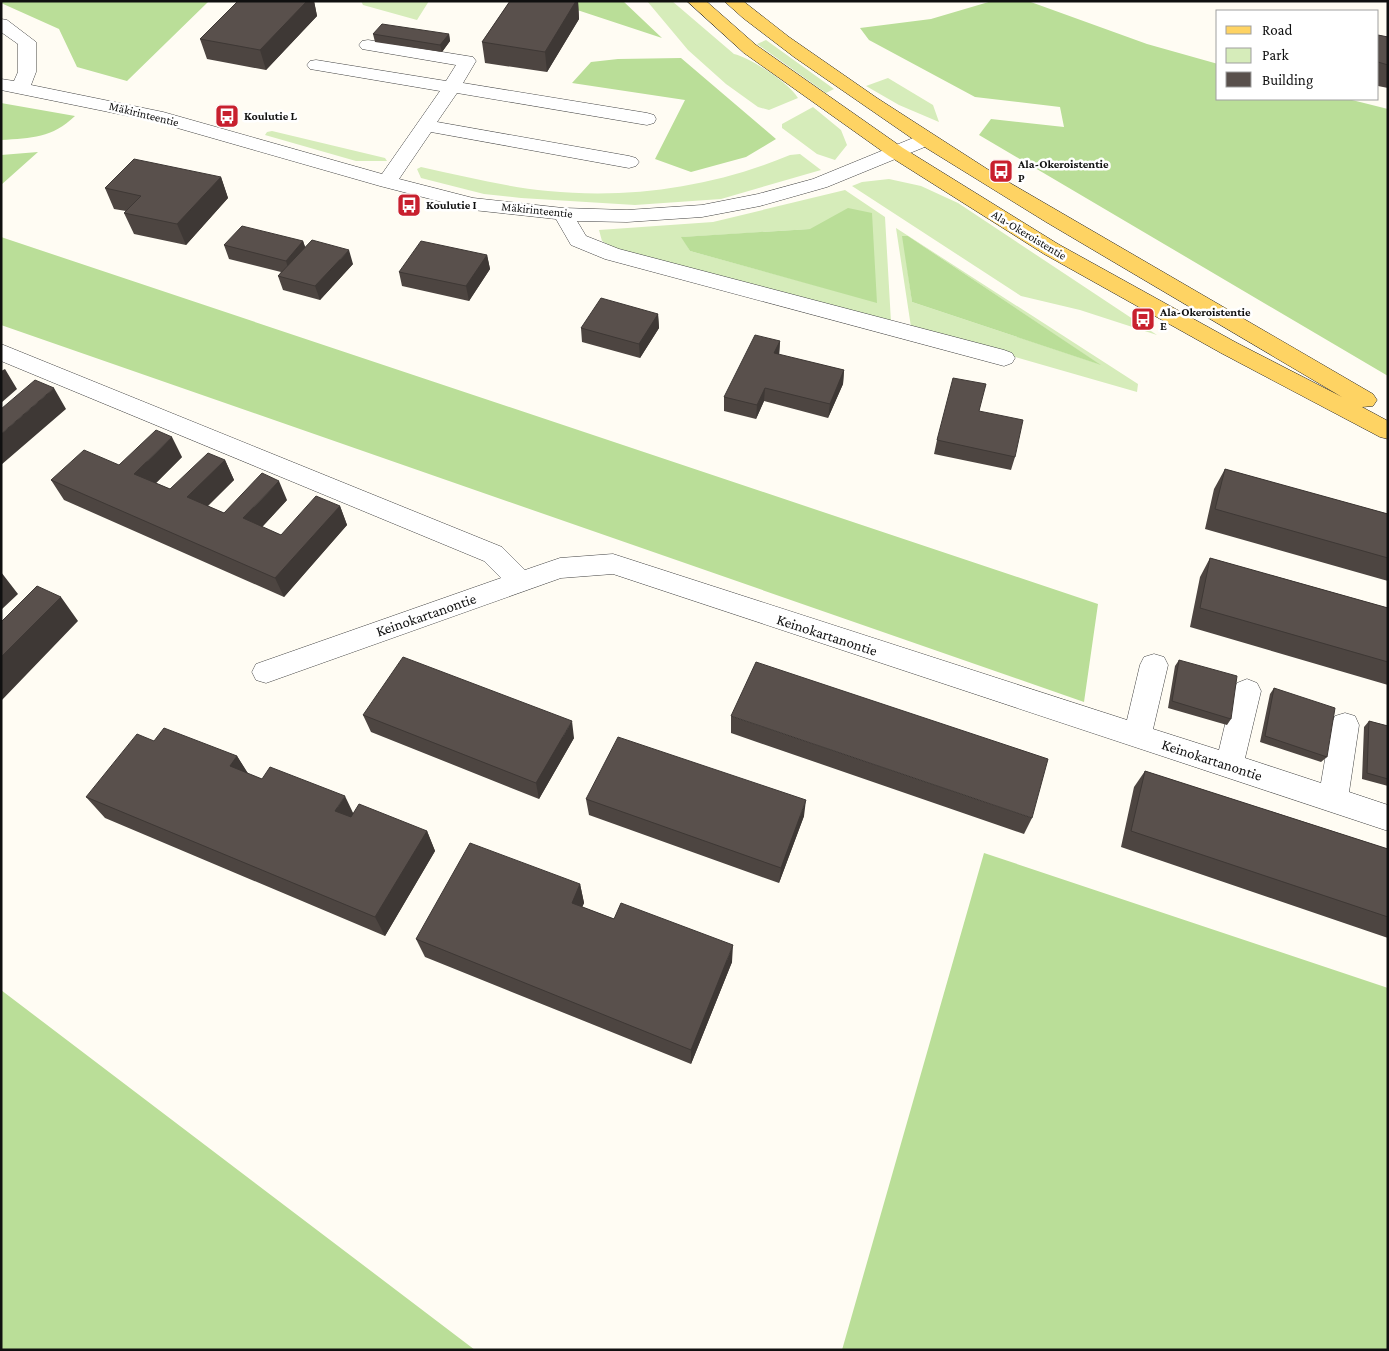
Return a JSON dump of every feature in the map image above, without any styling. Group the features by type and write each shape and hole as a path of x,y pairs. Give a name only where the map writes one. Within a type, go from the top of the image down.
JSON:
{"main road":[{"name":"Ala-Okeroistentie","path":"695,1 750,49 896,152 1051,250 1229,348 1388,431"},
{"name":"Ala-Okeroistentie","path":"732,1 774,36 925,140 1060,223 1250,331 1388,414"}],"street":[{"path":"1,24 27,42 27,72 11,86"},
{"path":"368,45 466,61 452,88 387,182"},
{"path":"316,65 647,119"},
{"name":"Mäkirinteentie","path":"11,86 156,116 387,182 473,204 563,214 636,215 702,210 760,200 820,182 925,140"},
{"path":"426,126 629,162"},
{"path":"563,214 578,240 612,254 1004,358"},
{"path":"1,352 493,554 520,582"},
{"name":"Keinokartanontie","path":"266,672 560,568 613,564 1388,818"},
{"path":"1137,736 1154,665"},
{"path":"1229,766 1247,691"},
{"path":"1333,800 1345,725"}],"green space":[{"path":"1,1 208,2 127,81 77,67 59,29 1,3"},
{"path":"361,1 429,1 417,20 363,5"},
{"path":"550,1 623,1 662,38"},
{"path":"647,1 672,1 734,54 750,60 769,72 787,85 798,98 769,110 758,107 726,84 688,50"},
{"path":"992,1 1028,1 1147,44 1216,63 1216,100 1352,100 1388,109 1388,376 979,135 991,119 1064,127 1060,107 975,97 869,40 860,28 931,19"},
{"path":"766,40 834,89 826,93 757,44"},
{"path":"681,58 776,139 746,157 691,172 655,159 685,100 572,83 591,62 618,59"},
{"path":"888,78 933,105 939,122 899,105 866,86"},
{"path":"1,103 75,116 58,129 41,136 1,140"},
{"path":"813,107 841,130 847,145 835,160 817,154 782,128 782,124"},
{"path":"272,131 385,158 387,161 356,161 265,135 267,132"},
{"path":"38,152 1,185 1,155"},
{"path":"800,154 821,170 721,199 635,205 484,194 421,178 417,169 421,167 484,181 548,191 579,193 641,192 701,183 761,166 790,155"},
{"path":"889,179 921,186 958,203 1157,335 1080,310 1021,296 852,186 862,182"},
{"path":"845,190 885,217 891,322 616,250 602,241 599,230 713,222","holes":["810,229 877,302 690,251 682,237"]},
{"path":"848,208 872,213 877,303 690,251 681,237 810,229"},
{"path":"896,228 1138,384 1137,392 911,327","holes":["903,236 908,236 1099,364 912,302"]},
{"path":"902,236 908,236 1101,365 912,302"},
{"path":"1,237 1098,604 1084,702 1,325"},
{"path":"984,853 1388,988 1388,1350 842,1350"},
{"path":"1,990 475,1350 1,1350"}],"building":[{"path":"238,1 307,1 260,50 200,39"},
{"path":"510,1 576,1 545,52 482,42"},
{"path":"382,24 449,34 440,45 373,34"},
{"path":"1379,35 1388,37 1388,65 1379,62"},
{"path":"134,159 221,177 177,224 124,213 141,196 105,188"},
{"path":"242,226 303,241 286,261 224,245"},
{"path":"312,240 349,250 315,286 278,276"},
{"path":"421,241 487,255 466,286 399,272"},
{"path":"601,298 658,314 639,344 581,328"},
{"path":"755,335 780,341 774,353 844,370 830,404 765,388 757,405 724,397"},
{"path":"953,378 986,384 979,411 1023,420 1015,457 937,440"},
{"path":"35,380 54,388 1,434 1,409"},
{"path":"156,430 172,437 134,474 170,489 208,453 225,460 187,497 224,513 262,473 279,481 243,518 281,535 316,496 340,506 275,578 51,480 84,450 119,465"},
{"path":"1225,469 1388,514 1388,558 1215,509"},
{"path":"1210,558 1388,608 1388,662 1200,608"},
{"path":"37,586 61,597 1,657 1,622"},
{"path":"403,657 572,721 536,783 363,715"},
{"path":"1179,660 1237,676 1231,719 1172,701"},
{"path":"756,662 1048,759 1032,818 731,716"},
{"path":"1274,688 1335,708 1327,757 1265,736"},
{"path":"1369,721 1388,726 1388,779 1367,773"},
{"path":"164,728 237,756 230,766 262,779 270,767 345,796 335,811 351,817 359,804 427,831 375,917 86,797 137,734 154,741"},
{"path":"618,737 806,800 781,868 586,799"},
{"path":"1145,771 1388,849 1388,917 1131,831"},
{"path":"470,843 580,884 572,903 614,919 621,903 733,945 691,1050 416,939"}],"place":[{"name":"Koulutie L","path":"227,116"},
{"name":"Ala-Okeroistentie P","path":"1001,171"},
{"name":"Koulutie I","path":"409,205"},
{"name":"Ala-Okeroistentie E","path":"1143,319"}]}
